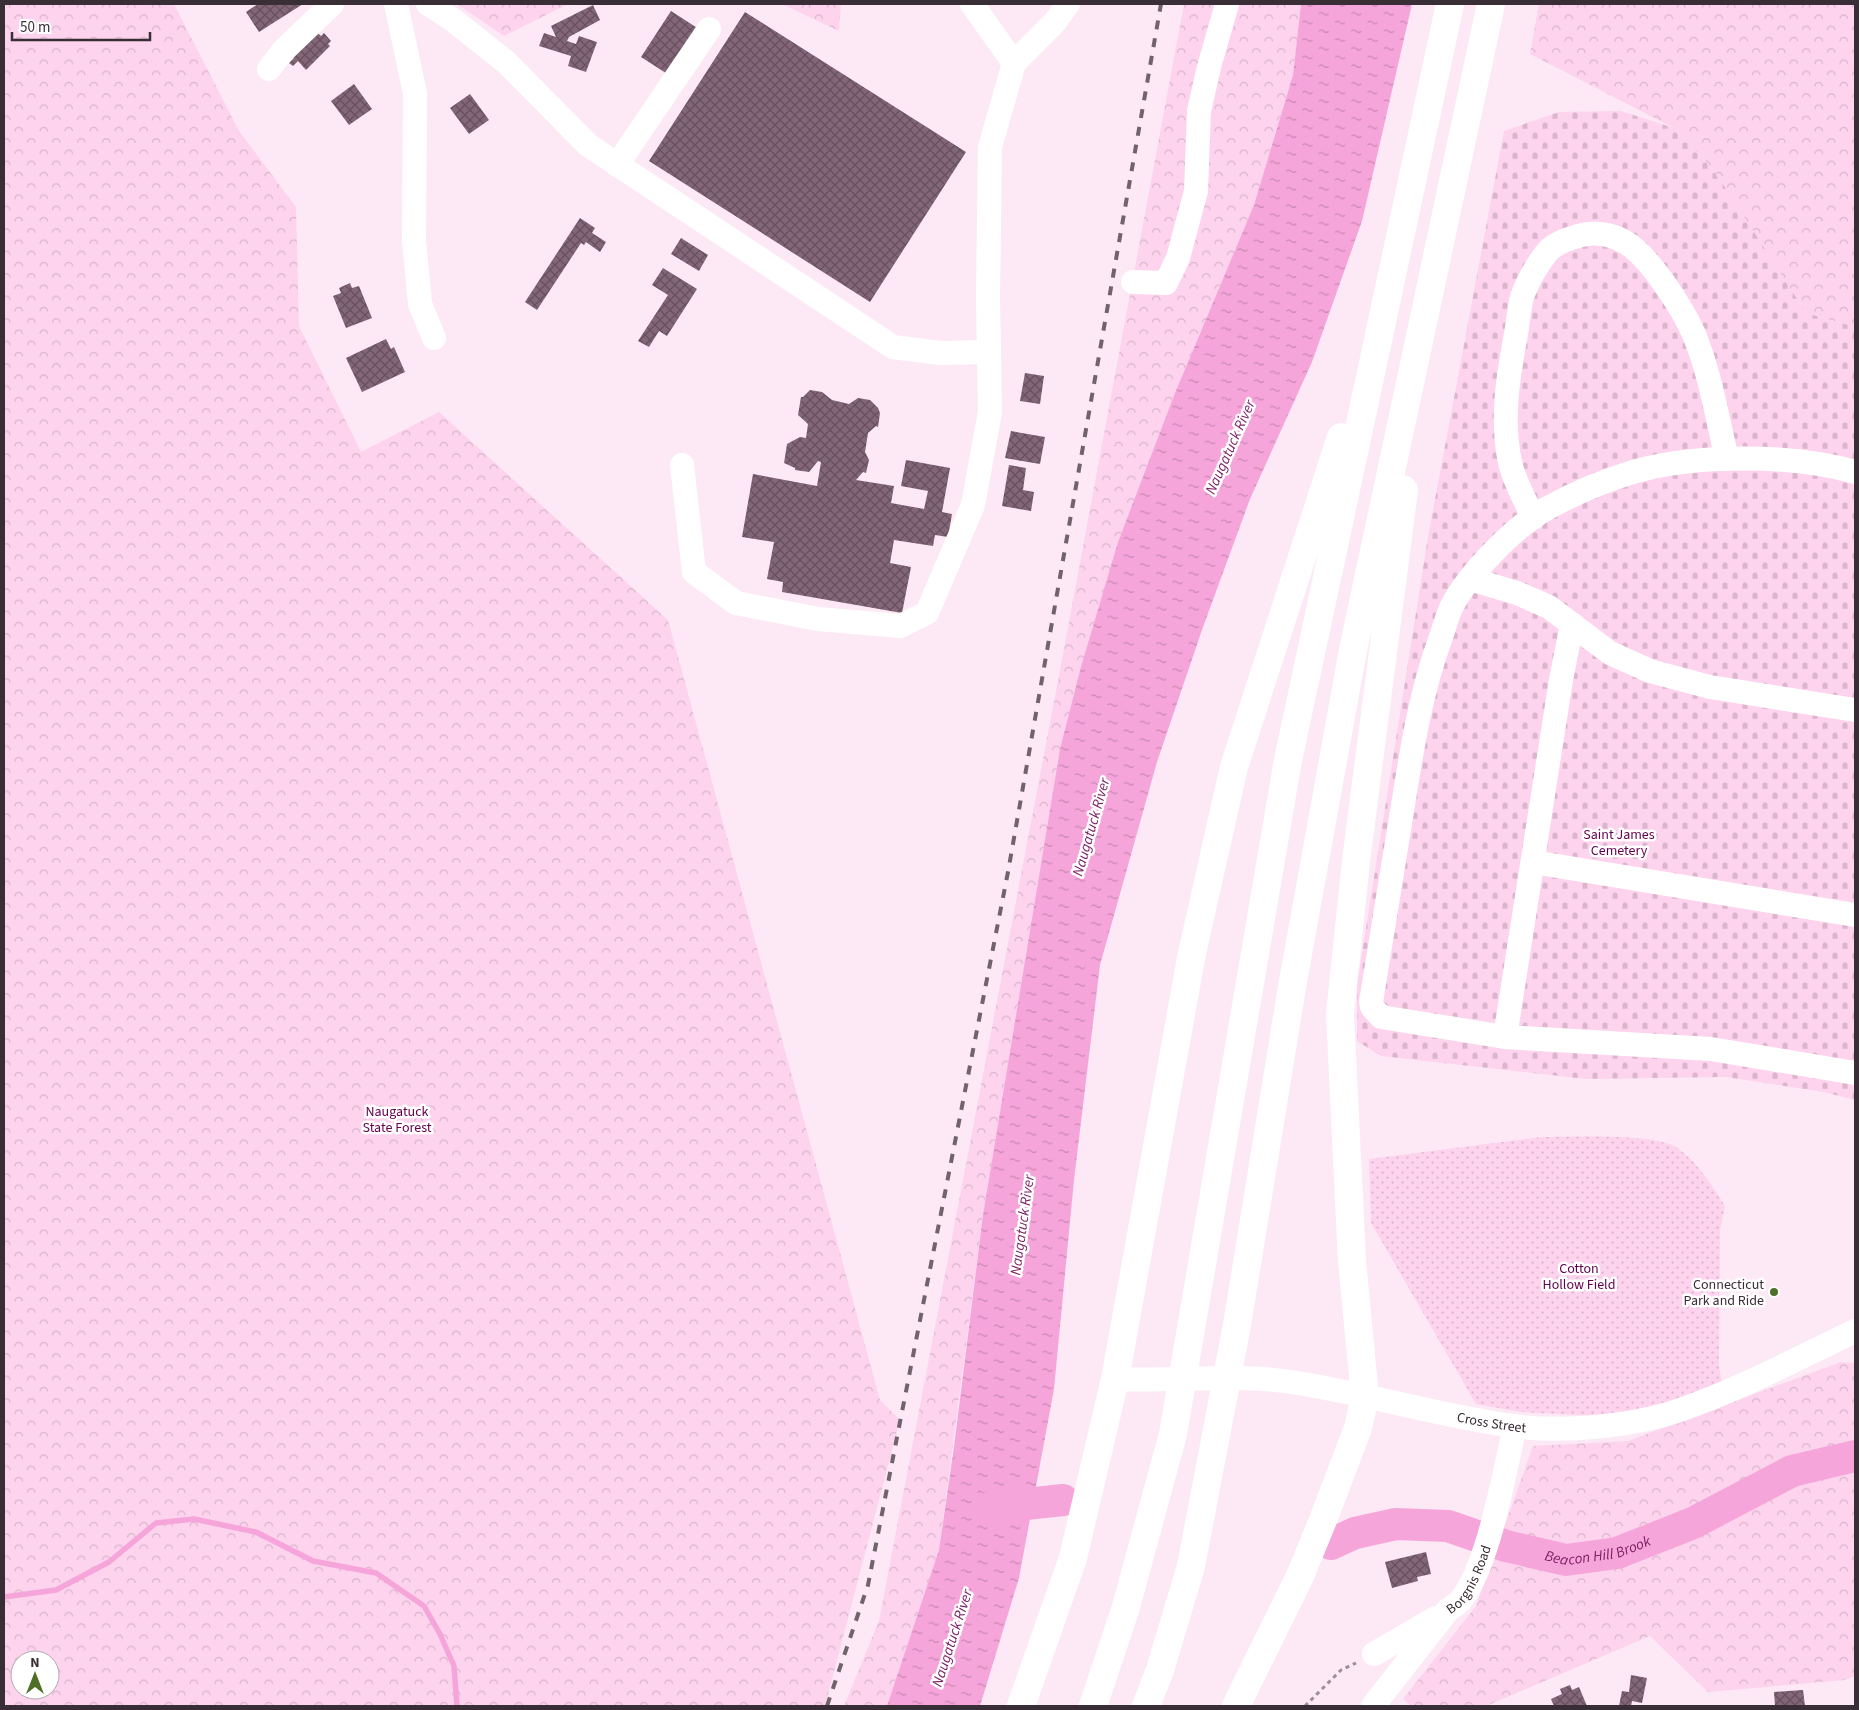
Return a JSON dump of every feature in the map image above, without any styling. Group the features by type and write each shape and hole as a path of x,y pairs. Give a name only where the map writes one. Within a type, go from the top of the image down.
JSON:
{"highway":[{"path":"1093,1706 1126,1607 1173,1434 1288,760 1450,4"},
{"path":"1146,1706 1160,1670 1192,1566 1237,1325 1292,987 1354,650 1491,4"},
{"path":"1236,1706 1300,1576 1324,1520 1358,1428 1365,1396 1352,1261 1340,1014 1356,861 1431,285"},
{"path":"1021,1706 1073,1558 1115,1379 1192,953 1234,767 1387,298"}],"street":[{"path":"269,69 283,51 332,4"},
{"path":"396,4 415,93 414,241 420,304 434,338"},
{"path":"428,4 453,20 506,62 588,145 893,347 940,353 989,352"},
{"path":"972,4 1014,63"},
{"path":"682,465 694,572 736,603 818,619 900,626 927,613 973,505 990,412 990,147 1014,63 1054,23 1068,4"},
{"path":"1133,282 1166,282 1178,258 1196,191 1199,111 1208,67 1227,4"},
{"path":"617,165 709,28"},
{"path":"1533,518 1516,482 1510,463 1507,442 1506,405 1523,297 1535,271 1549,250 1567,239 1586,234 1616,237 1634,248 1680,307 1693,332 1702,357 1727,459"},
{"path":"1855,472 1835,466 1788,459 1727,459 1647,468 1604,481 1545,510 1533,518 1483,562 1451,608 1427,678 1410,759 1371,1002 1376,1013 1388,1019 1505,1037 1711,1049 1855,1074"},
{"path":"1470,579 1517,593 1549,607 1610,653 1650,671 1710,687 1855,710"},
{"path":"1505,1037 1561,680 1572,624"},
{"path":"1533,862 1855,915"},
{"name":"Cross Street","path":"1115,1379 1251,1377 1291,1382 1514,1426 1547,1428 1585,1427 1649,1418 1679,1410 1746,1382 1855,1331"},
{"name":"Borgnis Road","path":"1373,1706 1448,1610 1460,1601 1472,1581 1482,1556 1492,1520 1514,1426"},
{"path":"1374,1654 1448,1610"}],"path":[{"path":"1305,1706 1341,1670 1374,1654"}],"green space":[{"name":"Naugatuck State Forest","path":"4,4 174,4 239,131 296,207 299,326 361,452 439,412 668,620 880,1400 900,1420 825,1706 4,1706"},
{"path":"457,4 568,4 504,36"},
{"path":"782,4 841,4 839,31"},
{"path":"1184,4 1301,4 1293,75 1254,205 1175,393 1118,542 1060,749 983,1215 939,1550 887,1706 844,1706 879,1621 1061,665"},
{"path":"1539,4 1854,4 1855,327 1806,313 1726,190 1703,158 1674,128 1530,54"},
{"name":"Saint James Cemetery","path":"1621,111 1674,128 1703,158 1727,190 1806,313 1855,327 1855,1100 1824,1092 1726,1077 1586,1079 1381,1056 1357,1041 1357,985 1428,537 1504,131 1559,112"},
{"name":"Cotton Hollow Field","path":"1542,1137 1612,1137 1665,1143 1676,1147 1691,1159 1709,1182 1725,1206 1720,1230 1719,1365 1722,1385 1673,1406 1596,1416 1521,1412 1476,1404 1371,1223 1369,1159"},
{"path":"1841,1362 1855,1363 1855,1676 1845,1680 1708,1692 1650,1636 1486,1706 1411,1706 1403,1699 1476,1606 1533,1446 1628,1441"}],"water":[{"name":"Naugatuck River","path":"1301,4 1412,4 1362,221 1312,362 1250,499 1203,627 1157,762 1100,965 1074,1180 1054,1389 1019,1578 980,1706 887,1706 939,1550 983,1215 1060,749 1081,667 1118,542 1175,393 1254,205 1293,75"}],"building":[{"path":"258,4 303,4 259,32 246,12"},
{"path":"593,5 600,20 569,37 567,41 576,44 579,36 597,42 586,72 568,66 571,56 539,46 544,33 556,37 551,26"},
{"path":"671,11 702,31 672,77 641,57"},
{"path":"745,12 966,152 870,302 649,161"},
{"path":"315,30 321,36 324,33 331,41 328,44 330,46 306,70 298,61 293,66 289,63 294,58 291,55"},
{"path":"354,84 372,109 349,125 331,101"},
{"path":"470,94 489,120 469,134 450,108"},
{"path":"580,218 595,228 592,233 606,242 600,252 586,242 584,245 581,243 537,310 525,302"},
{"path":"681,238 708,255 699,271 671,254"},
{"path":"663,268 697,289 667,336 659,331 649,347 638,341 668,295 652,285"},
{"path":"350,283 352,288 359,286 372,318 346,328 333,296 341,293 339,288"},
{"path":"386,339 391,349 394,347 405,372 362,392 346,358"},
{"path":"1025,373 1044,376 1040,404 1020,401"},
{"path":"810,390 822,392 832,400 849,404 858,398 870,400 878,408 880,413 878,427 876,426 868,433 865,452 869,460 866,473 863,472 856,480 894,486 891,503 924,509 928,491 901,486 906,460 950,468 942,512 952,514 948,537 935,535 933,546 894,540 890,563 911,567 902,613 782,592 783,582 767,579 774,542 742,537 753,474 817,486 821,462 818,461 809,472 795,470 795,468 784,463 787,444 800,437 806,438 808,424 798,415 801,397"},
{"path":"1011,431 1045,437 1040,464 1005,458"},
{"path":"1009,465 1026,468 1023,490 1034,492 1031,511 1002,506"},
{"path":"1426,1552 1431,1574 1417,1577 1418,1581 1392,1588 1385,1562"},
{"path":"1631,1675 1647,1678 1642,1703 1632,1701 1631,1706 1619,1706 1622,1691 1629,1692"},
{"path":"1570,1685 1572,1690 1579,1687 1587,1706 1554,1706 1551,1699 1562,1694 1560,1689"},
{"path":"1803,1690 1805,1706 1775,1706 1774,1692"}],"waterway":[{"name":"Beacon Hill Brook","path":"1331,1544 1355,1533 1396,1524 1448,1526 1506,1546 1566,1560 1617,1553 1693,1523 1792,1471 1855,1456"},
{"name":"Beacon Hill Brook","path":"990,1508 1063,1500"},
{"path":"4,1597 56,1590 109,1562 156,1523 194,1519 256,1532 313,1561 376,1573 424,1606 440,1634 454,1666 457,1706"}],"railway":[{"path":"827,1706 868,1585 1008,872 1161,4"}],"place":[{"name":"Connecticut Park and Ride","path":"1774,1292"}]}
